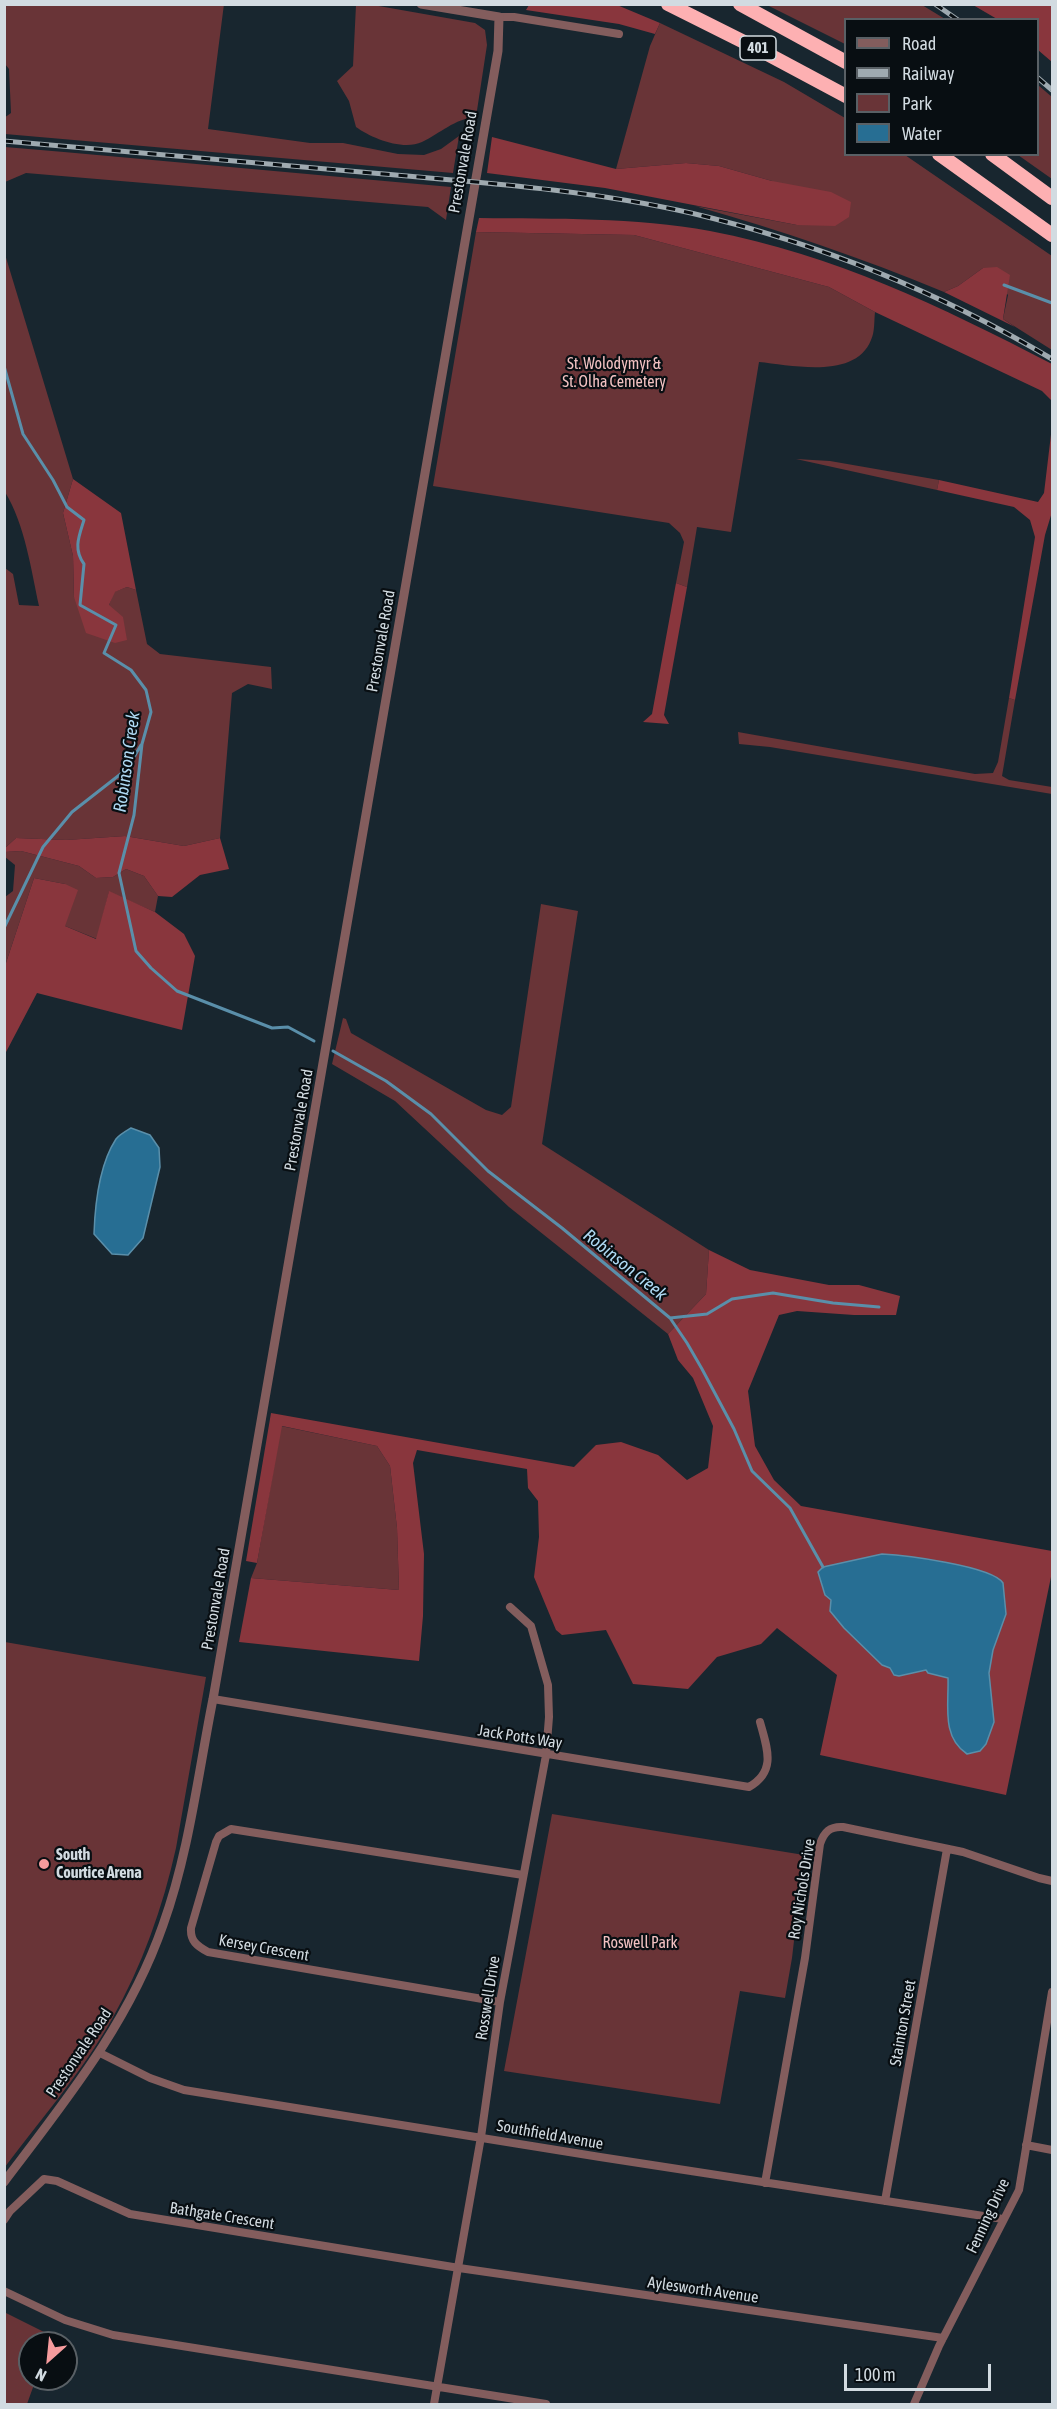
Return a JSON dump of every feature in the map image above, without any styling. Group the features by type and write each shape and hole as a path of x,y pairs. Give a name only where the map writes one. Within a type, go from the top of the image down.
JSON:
{"highway":[{"name":"401","path":"668,4 844,95"},
{"name":"401","path":"740,4 844,61"},
{"path":"942,156 1053,235"},
{"path":"995,156 1053,198"}],"street":[{"path":"421,4 619,34"},
{"name":"Prestonvale Road","path":"4,2182 100,2053 124,2013 153,1953 177,1882 213,1699 498,51 499,17"},
{"name":"Rosswell Drive","path":"434,2404 481,2137 500,2002 546,1755 549,1717 548,1685 531,1626 510,1608"},
{"name":"Jack Potts Way","path":"213,1699 750,1787 761,1781 767,1768 768,1752 760,1722"},
{"name":"Roy Nichols Drive","path":"765,2183 803,1969 820,1844 824,1834 832,1828 843,1827 947,1849 1053,1881"},
{"name":"Kersey Crescent","path":"500,2002 208,1952 193,1942 191,1928 216,1842 219,1836 231,1829 523,1875"},
{"name":"Stainton Street","path":"885,2201 947,1849"},
{"name":"Fenning Drive","path":"914,2404 943,2338 1018,2190 1051,2017 1053,1992"},
{"name":"Southfield Avenue","path":"100,2053 150,2078 184,2090 1003,2219"},
{"path":"1026,2145 1053,2150"},
{"name":"Bathgate Crescent","path":"4,2220 10,2211 44,2179 57,2181 130,2214 459,2268"},
{"name":"Aylesworth Avenue","path":"459,2268 943,2338"},
{"path":"4,2291 65,2320 113,2335 546,2404"}],"green space":[{"path":"224,4 208,129 310,143 343,143 398,154 424,155 441,149 459,136 453,173 5,134 4,118 11,113 9,69 5,64 5,5"},
{"path":"356,5 373,5 475,23 485,30 487,45 476,117 454,123 422,142 406,145 388,142 356,127 349,101 337,81 353,66"},
{"path":"767,5 922,5 943,18 844,18 844,44"},
{"path":"660,23 784,82 844,117 844,156 906,156 1052,256 1052,350 1003,319 1008,295 983,268 958,286 944,292 821,245 695,206 797,225 772,181 719,166 686,163 616,169 650,46"},
{"path":"1039,86 1052,97 1052,179 1019,156 1039,156"},
{"path":"5,147 451,187 446,220 428,207 26,173 5,182"},
{"name":"St. Wolodymyr & St. Olha Cemetery","path":"476,232 634,235 829,287 875,312 871,340 863,353 851,361 821,367 759,362 731,532 697,527 687,587 676,583 684,542 680,533 669,523 433,486"},
{"path":"4,251 73,479 63,513 73,556 74,597 109,605 114,592 127,587 136,590 147,644 160,654 271,667 272,689 248,684 232,693 220,838 184,846 125,836 66,840 16,838 5,848 5,568 13,574 19,605 39,606 18,519 5,492"},
{"path":"796,459 830,461 939,480 937,490"},
{"path":"1009,698 1015,700 1002,776 1009,780 1052,787 1052,794 770,747 739,744 738,732 975,774 993,773 998,762"},
{"path":"21,851 79,866 96,878 113,877 126,869 144,876 158,896 155,912 109,892 97,939 65,926 65,884 34,878 5,966 5,897 13,891 15,865 5,857 5,852"},
{"path":"541,904 578,911 542,1144 709,1250 706,1294 668,1334 509,1207 395,1101 332,1064 343,1018 346,1019 351,1033 486,1110 502,1115 511,1107"},
{"path":"281,1426 377,1446 390,1466 397,1528 399,1590 251,1578 257,1563"},
{"path":"5,1642 206,1677 176,1848 165,1892 142,1957 123,1999 100,2039 5,2167"},
{"name":"Roswell Park","path":"552,1814 804,1855 785,1998 740,1991 720,2104 504,2071"},
{"path":"4,2312 42,2331 18,2331 18,2391 32,2391 27,2404 5,2404"}],"shaded area":[{"path":"529,5 617,5 660,23 655,34 619,24 526,10"},
{"path":"973,5 1052,5 1052,62 1039,51 1039,18 995,18"},
{"path":"492,137 616,169 686,163 719,166 772,181 831,192 851,202 849,217 835,226 797,225 605,188 487,173"},
{"path":"479,218 595,220 682,226 756,241 844,268 928,303 1052,364 1052,407 1051,400 1042,391 875,312 829,287 634,235 476,232"},
{"path":"997,267 1010,275 1003,319 1015,327 944,292 958,286 983,268"},
{"path":"1052,426 1052,512 1045,535 1015,700 1009,698 1035,537 1030,520 1014,507 937,490 939,480 1038,502 1044,493"},
{"path":"73,479 121,513 136,590 127,587 115,592 109,605 123,617 127,640 115,643 86,633 74,597 73,556 63,513"},
{"path":"676,583 687,587 664,715 669,724 643,722 652,714"},
{"path":"125,836 184,846 220,838 229,869 200,875 172,897 158,896 144,876 126,869 113,877 96,878 79,866 21,851 5,852 5,848 16,838 66,840"},
{"path":"34,878 65,884 78,890 65,926 96,939 109,891 155,912 184,934 195,956 182,1030 37,993 5,1054 5,966"},
{"path":"709,1250 750,1270 829,1285 859,1285 900,1296 896,1315 797,1311 779,1315 748,1391 755,1446 774,1480 801,1506 1052,1551 1052,1572 1006,1795 820,1755 837,1675 777,1628 761,1644 717,1657 688,1689 633,1684 606,1630 562,1635 556,1630 534,1577 539,1537 538,1501 528,1488 527,1469 417,1450 413,1463 424,1554 423,1616 419,1661 239,1642 251,1578 399,1590 397,1528 390,1466 377,1446 282,1426 257,1563 246,1561 271,1413 574,1467 596,1445 621,1442 658,1455 687,1480 708,1468 713,1426 693,1378 678,1360 668,1334 706,1294"}],"water":[{"path":"131,1128 150,1135 159,1148 160,1167 143,1238 128,1255 112,1254 94,1234 97,1198 110,1149 117,1138"},
{"path":"882,1554 927,1559 983,1571 1003,1583 1006,1614 993,1650 989,1673 994,1722 986,1744 980,1751 967,1754 953,1739 948,1719 948,1678 928,1673 926,1670 894,1675 890,1668 882,1665 844,1628 830,1611 831,1600 825,1595 818,1572 823,1567"}],"waterway":[{"path":"1004,285 1052,303"},
{"name":"Robinson Creek","path":"4,366 23,434 53,480 67,507 84,520 78,542 79,553 84,564 80,605 116,625 104,653 131,670 146,690 151,712 142,744 134,815 119,873 136,951 177,991 272,1028 288,1027 314,1041"},
{"path":"4,928 43,847 72,812 127,769 141,745"},
{"name":"Robinson Creek","path":"333,1051 386,1081 431,1114 488,1171 562,1228 670,1318 702,1369 734,1429 752,1471 790,1508 823,1567"},
{"path":"670,1318 707,1314 732,1299 773,1293 833,1303 879,1307"}],"railway":[{"path":"935,4 955,18"},
{"path":"1039,79 1052,90"},
{"path":"4,141 500,184 653,205 738,225 878,272 967,313 1052,359"}],"place":[{"name":"South Courtice Arena","path":"44,1864"}]}
